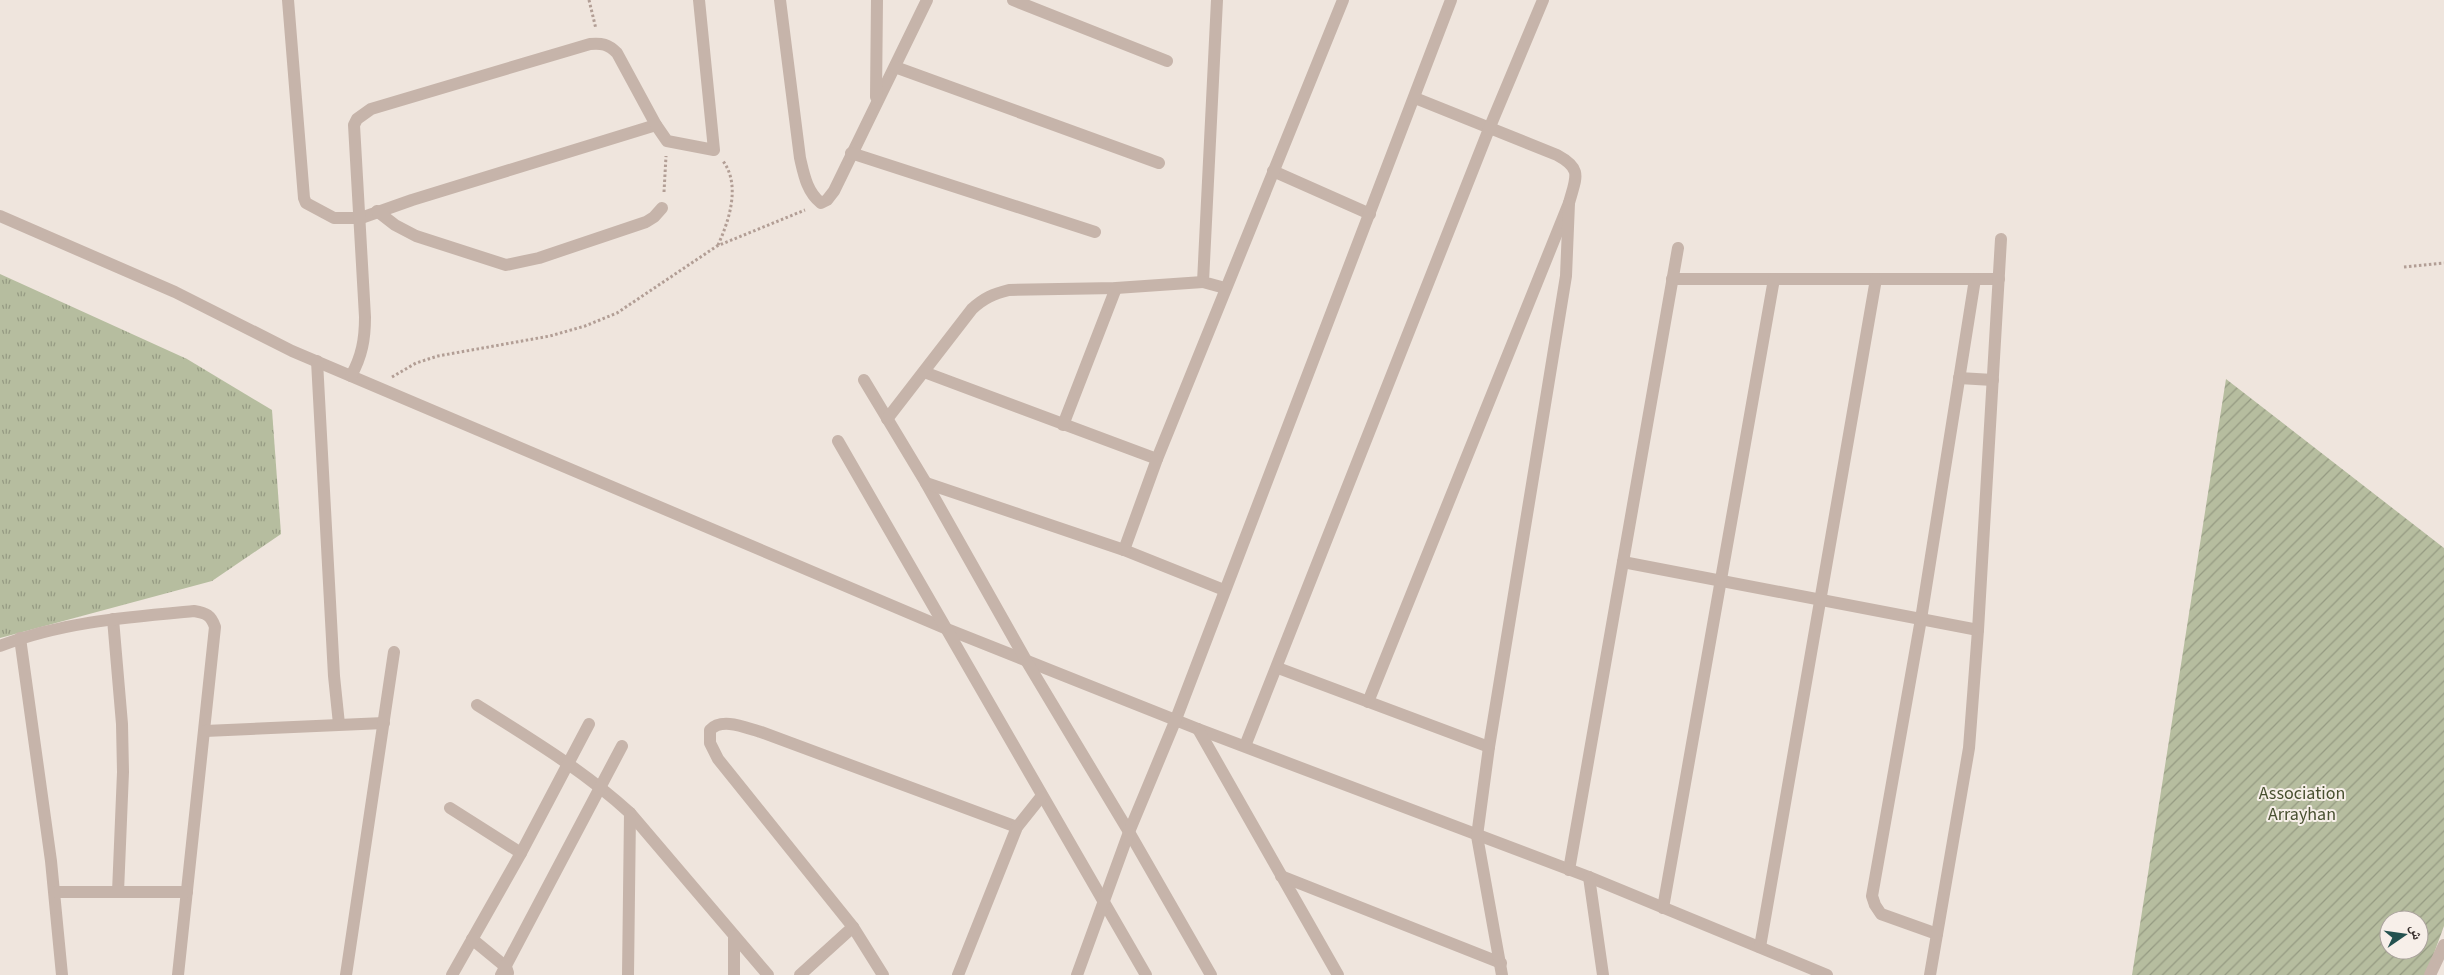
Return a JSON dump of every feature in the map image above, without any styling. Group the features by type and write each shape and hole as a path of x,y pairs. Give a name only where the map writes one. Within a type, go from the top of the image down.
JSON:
{"street":[{"path":"288,0 306,203 334,218 361,218 376,211 656,125"},
{"path":"351,376 360,359 365,339 361,218 354,125 363,114 371,108 590,44 599,43 609,45 617,53 656,125 667,141 714,150 699,0"},
{"path":"780,0 800,158 812,196 820,203 827,200 834,191 876,100 895,67 927,0"},
{"path":"876,100 877,0"},
{"path":"1013,0 1168,61"},
{"path":"1203,282 1217,0"},
{"path":"1124,550 1157,459 1225,288 1343,0"},
{"path":"1077,975 1129,832 1176,719 1451,0"},
{"path":"1245,746 1278,668 1489,129 1543,0"},
{"path":"895,67 1159,163"},
{"path":"1415,98 1570,162 1575,174 1569,202 1566,276 1561,314 1489,747 1478,836 1501,969"},
{"path":"851,153 1094,232"},
{"path":"1273,171 1370,214"},
{"path":"1368,702 1569,202"},
{"path":"376,211 395,225 416,236 506,265 538,258 646,222 654,217 662,208"},
{"path":"0,216 174,292 351,376 380,386 947,629 1198,729 1589,877 1827,975"},
{"path":"1930,975 1969,748 1978,630 2001,239"},
{"path":"1570,870 1678,248"},
{"path":"1672,279 1999,279"},
{"path":"1663,908 1774,279"},
{"path":"1760,947 1876,279"},
{"path":"1937,934 1881,914 1872,896 1921,619 1975,279"},
{"path":"887,419 972,310 983,299 992,294 1009,290 1116,288 1203,282 1225,288"},
{"path":"1063,425 1116,288"},
{"path":"317,361 339,724"},
{"path":"924,372 1157,459"},
{"path":"1959,378 1993,380"},
{"path":"864,380 926,483 1027,662 1129,832 1211,975"},
{"path":"838,441 947,629 1041,797 1146,975"},
{"path":"926,483 1124,550 1224,590"},
{"path":"1623,562 1978,630"},
{"path":"0,646 20,638 76,625 113,619 194,611 208,614 215,627 178,975"},
{"path":"113,619 122,724 123,772 118,892"},
{"path":"20,638 55,892 62,975"},
{"path":"346,975 394,652"},
{"path":"1278,668 1489,747"},
{"path":"477,706 568,762 630,814 768,975"},
{"path":"205,731 384,723"},
{"path":"452,975 521,853 589,724"},
{"path":"883,975 853,927 718,759 710,743 709,736 714,725 738,725 761,732 1017,827"},
{"path":"1198,729 1338,975"},
{"path":"472,939 505,972 622,746"},
{"path":"958,975 1017,827 1041,797"},
{"path":"450,808 521,853"},
{"path":"628,975 630,814"},
{"path":"1281,876 1501,969"},
{"path":"1589,877 1603,975"},
{"path":"55,892 188,892"},
{"path":"800,975 853,927"},
{"path":"734,936 734,975"},
{"path":"2430,975 2444,945"}],"path":[{"path":"589,0 599,43"},
{"path":"662,208 667,141"},
{"path":"714,150 730,171 732,195 724,231 717,246"},
{"path":"380,386 398,372 423,360 550,336 585,326 617,313 717,246 820,203"},
{"path":"2404,267 2444,263"}],"green space":[{"path":"0,274 187,359 272,410 281,534 212,581 0,638"},
{"name":"Association Arrayhan","path":"2226,379 2444,548 2444,926 2426,975 2132,975"}]}
